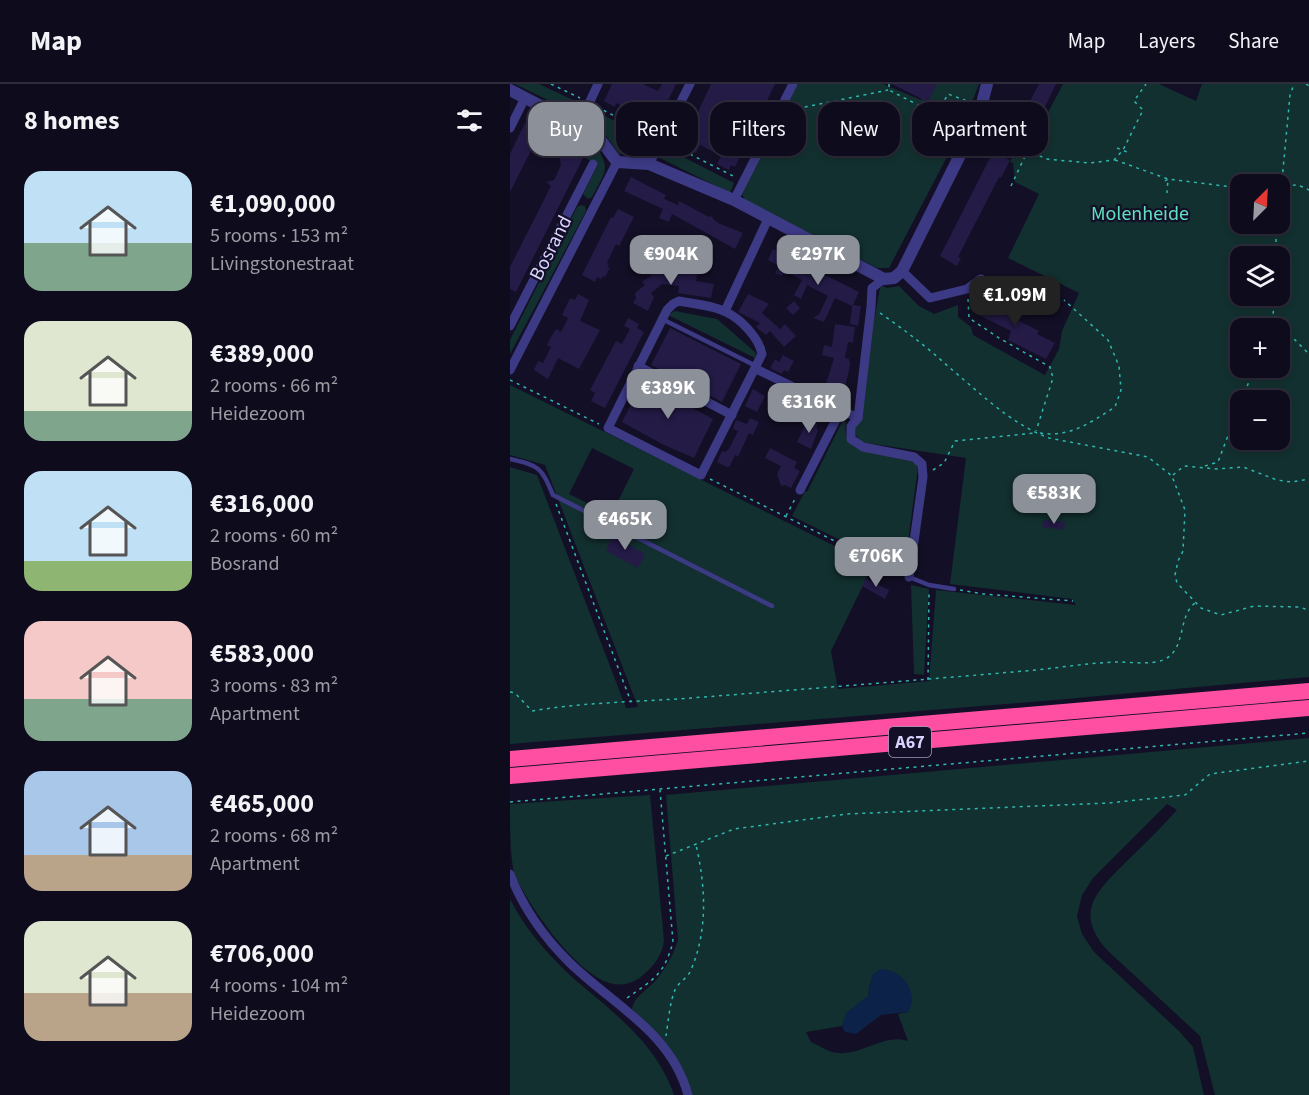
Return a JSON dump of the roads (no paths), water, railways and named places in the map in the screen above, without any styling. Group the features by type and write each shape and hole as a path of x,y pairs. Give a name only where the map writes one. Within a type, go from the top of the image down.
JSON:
{"highway":[{"name":"A67","path":"510,759 1309,691"},
{"name":"A67","path":"510,776 1309,708"}],"street":[{"path":"589,102 598,84"},
{"path":"649,164 690,84"},
{"path":"734,200 793,84"},
{"path":"909,577 923,477 922,464 914,457 863,447 851,439 850,426 858,418 872,307 872,288 884,279 894,278 902,271 975,124 987,84"},
{"path":"510,90 533,102"},
{"path":"510,128 525,98"},
{"path":"604,144 617,162 649,164 734,200 884,279"},
{"name":"Bosrand","path":"510,370 617,162"},
{"name":"Bosrand","path":"510,326 593,164"},
{"name":"Bosrand","path":"575,199 593,208"},
{"path":"725,311 768,219"},
{"path":"902,271 930,298 967,289 981,279"},
{"path":"679,301 725,311 734,316 760,342 762,354 701,475 608,428 662,319 673,304 679,301"},
{"path":"638,366 732,415"},
{"path":"756,367 858,418"},
{"path":"800,490 841,410"},
{"path":"510,874 525,908 545,937 569,963 657,1037 685,1083 688,1095"}],"lane":[{"path":"662,319 756,367"},
{"path":"510,459 533,464 544,473 553,495 772,606"},
{"path":"909,577 929,585 954,589"}],"water":[{"path":"880,969 895,972 910,989 912,997 908,1012 881,1015 856,1034 845,1032 842,1026 846,1013 868,996 872,975"}],"park label":[{"name":"Molenheide","path":"1140,214"}]}
